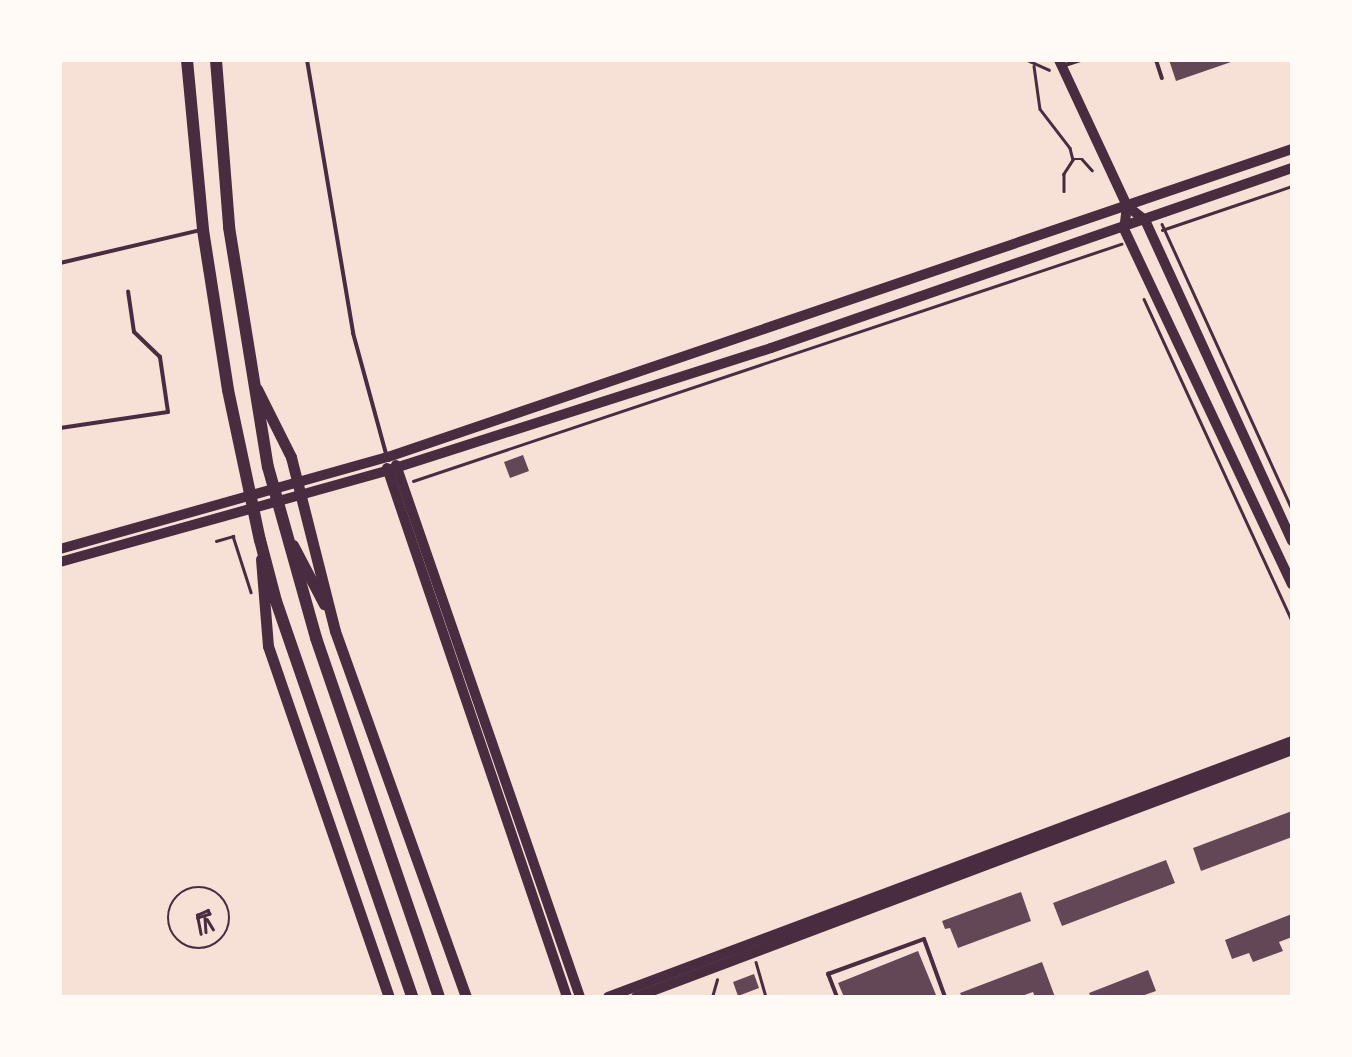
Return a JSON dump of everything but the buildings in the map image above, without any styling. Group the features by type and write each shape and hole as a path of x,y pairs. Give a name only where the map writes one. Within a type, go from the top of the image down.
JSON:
{"highway":[{"path":"186,60 203,230 244,470 260,540 291,646 412,997"},
{"path":"216,60 229,227 268,467 316,638 440,997"}],"main road":[{"path":"252,381 291,456 336,631 466,997"},
{"path":"287,534 336,631"},
{"path":"260,540 268,646 390,997"}],"street":[{"path":"1061,63 1128,206 1145,220 1292,541"},
{"path":"60,549 388,457 1292,148"},
{"path":"60,562 393,469 1119,230 1292,168"},
{"path":"1128,206 1119,230 1124,243 1292,584"},
{"path":"388,457 567,997"},
{"path":"393,469 404,484 580,997"},
{"path":"608,997 1292,741"},
{"path":"636,997 1292,750"}],"lane":[{"path":"307,60 353,333 388,457"},
{"path":"1061,63 1080,60"},
{"path":"1156,60 1162,78"},
{"path":"60,263 203,230"},
{"path":"60,428 168,412 160,357 134,332 128,291"},
{"path":"838,997 828,974 924,938 945,997"}],"path":[{"path":"1027,60 1048,70"},
{"path":"1034,66 1040,109 1063,134 1073,160"},
{"path":"1073,160 1082,159 1092,170"},
{"path":"1064,191 1064,174 1073,160"},
{"path":"1151,234 1292,186"},
{"path":"1158,215 1292,509"},
{"path":"404,484 1124,243 1119,230"},
{"path":"1142,294 1292,621"},
{"path":"216,541 233,536 250,591"},
{"path":"193,887 220,895 230,912 222,939 194,948 176,938 168,918 174,898 193,887"},
{"path":"756,960 766,997"},
{"path":"712,997 717,991 716,976"}]}
